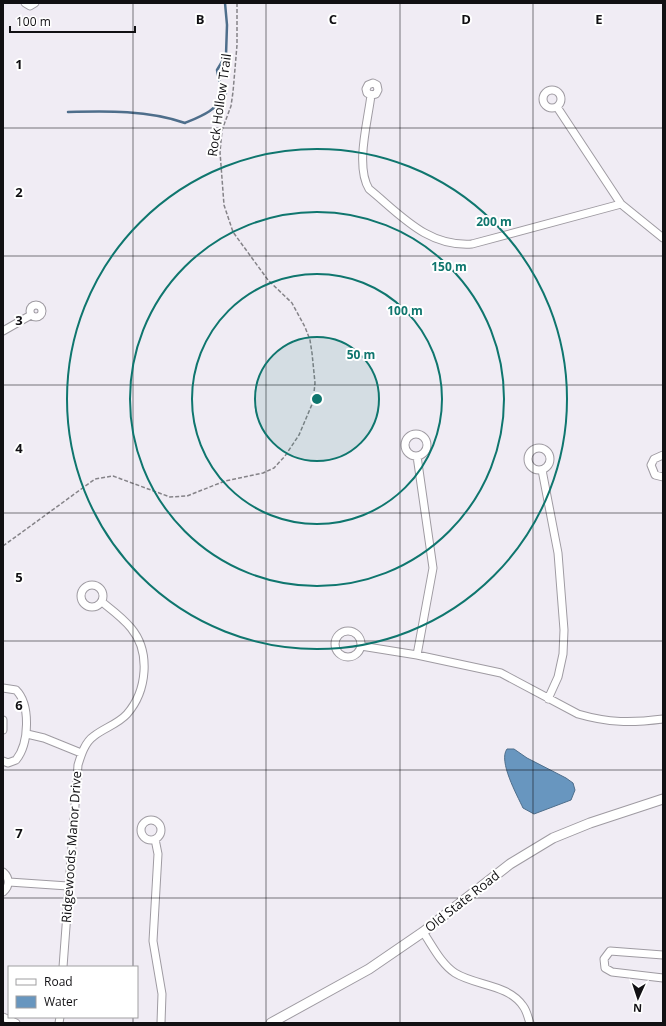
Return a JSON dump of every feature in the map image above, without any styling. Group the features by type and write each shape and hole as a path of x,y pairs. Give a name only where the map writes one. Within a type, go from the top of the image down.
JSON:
{"street":[{"path":"25,3 30,6 35,3"},
{"path":"371,95 362,164 364,181 369,188 416,228 430,237 446,242 472,244 621,204"},
{"path":"557,106 621,204 663,238"},
{"path":"3,331 31,315"},
{"path":"663,455 654,459 651,465 655,475 663,477"},
{"path":"417,456 432,568 417,655"},
{"path":"542,470 558,553 564,630 564,654 558,677 548,699"},
{"name":"Ridgewoods Manor Drive","path":"63,966 76,777 81,753 93,736 113,725 127,714 141,690 144,677 142,650 132,629 102,602"},
{"path":"361,646 417,655 501,673 578,714 606,721 636,723 663,719"},
{"path":"3,688 16,690 21,697 27,734 16,760 8,763 3,761"},
{"path":"3,720 3,730"},
{"path":"27,734 44,738 81,753"},
{"name":"Old State Road","path":"271,1023 369,969 423,932 510,864 553,838 590,823 663,800"},
{"path":"155,839 158,854 153,941 162,994 161,1023"},
{"path":"3,872 8,878 9,882 8,886 3,892"},
{"path":"9,882 68,886"},
{"path":"423,932 445,962 455,972 476,982 506,991 524,1006 530,1023"},
{"path":"663,955 610,951 604,959 605,968 612,972 663,978"},
{"path":"3,1017 16,1023"}],"path":[{"name":"Rock Hollow Trail","path":"3,546 95,479 105,476 113,476 170,497 187,496 225,481 255,476 274,468 299,435 313,402 315,383 310,340 306,327 292,303 268,280 233,232 224,205 220,152 222,130 231,106 233,92 237,45 237,3"}],"water":[{"path":"507,749 514,749 527,758 573,783 575,790 571,800 534,814 523,808 509,778 505,761"}],"waterway":[{"path":"68,112 127,112 157,116 185,123 208,112 218,104 226,93 219,80 217,70 226,55 227,25 225,3"}]}
